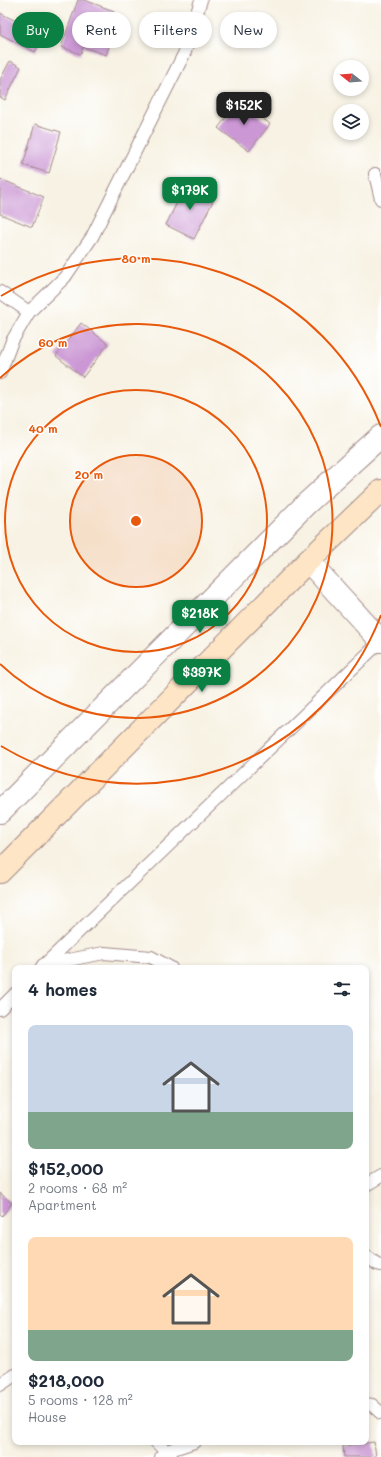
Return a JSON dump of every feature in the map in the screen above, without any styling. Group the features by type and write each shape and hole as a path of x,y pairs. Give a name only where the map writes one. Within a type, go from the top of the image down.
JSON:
{"main road":[{"path":"0,872 308,561 381,491"}],"street":[{"path":"0,812 306,504 381,436"},
{"path":"308,561 381,641"}],"lane":[{"path":"0,373 12,341 29,312 65,277 92,238 185,52 201,0"},
{"path":"375,174 381,200"},
{"path":"0,292 29,312"},
{"path":"44,965 381,641"},
{"path":"51,965 104,953 151,957 166,965"},
{"path":"0,1009 12,997"},
{"path":"369,1183 381,1176"},
{"path":"369,1258 381,1265"},
{"path":"0,1385 12,1377"},
{"path":"369,1404 372,1405 381,1413"},
{"path":"159,1445 167,1455 188,1445"}],"building":[{"path":"78,0 84,0 114,11 114,12 74,12"},
{"path":"0,13 12,19 12,40 0,34"},
{"path":"72,17 72,48 83,48 81,54 64,48 64,39"},
{"path":"27,48 37,48 35,52"},
{"path":"86,48 109,48 106,55"},
{"path":"10,61 21,67 5,100 0,97 0,80"},
{"path":"239,101 270,124 249,151 218,128"},
{"path":"35,124 61,132 49,173 23,165"},
{"path":"0,179 44,197 32,227 0,214"},
{"path":"187,182 215,197 194,239 166,225"},
{"path":"81,323 108,344 83,377 56,356"},
{"path":"0,1193 12,1203 2,1216 0,1214"},
{"path":"374,1442 376,1457 344,1457 343,1446 369,1445 369,1443"}]}
